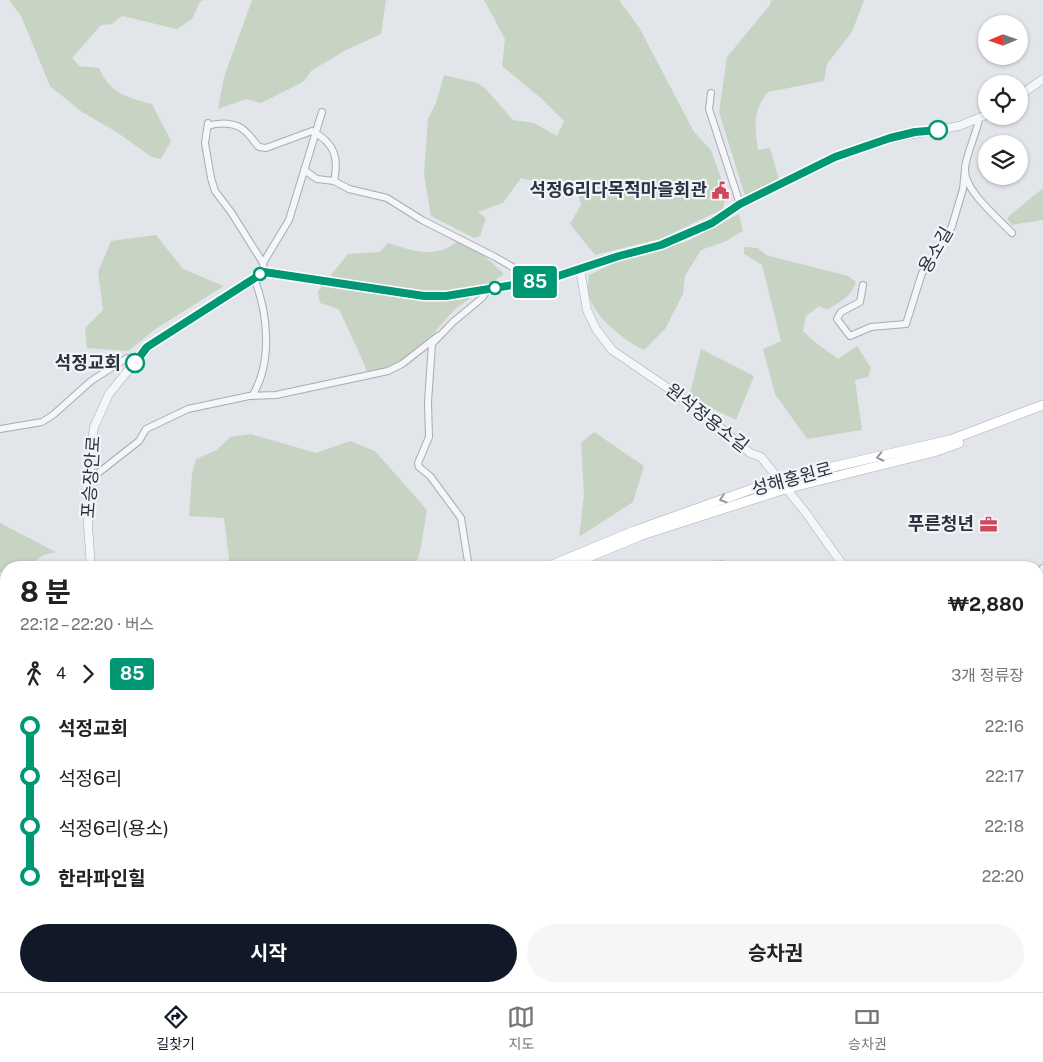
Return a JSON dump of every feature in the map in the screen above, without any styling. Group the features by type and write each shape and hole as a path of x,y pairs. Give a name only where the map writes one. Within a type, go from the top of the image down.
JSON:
{"main road":[{"name":"성해홍원로","path":"562,561 634,531 780,480 950,440 1043,406"},
{"name":"성해홍원로","path":"579,561 642,535 785,489 934,452 1043,412"}],"street":[{"path":"1028,90 1043,79"},
{"path":"711,93 709,109 740,204"},
{"path":"263,263 289,220 322,112"},
{"path":"334,181 337,158 332,148 316,133 310,131 266,148 259,147 242,129 229,124 208,124 206,143 215,192 231,212 263,263 264,272 424,296 446,296 537,281 682,238 712,223 740,204 816,165 858,148 915,132 959,126 978,119"},
{"name":"용소길","path":"863,285 860,302 841,312 837,319 850,336 871,327 906,324 922,272 937,254 952,226 963,190 965,169 978,123"},
{"path":"965,169 969,185 978,198 1012,233"},
{"path":"304,170 317,179 334,181 349,189 391,200 422,220 495,257 537,281"},
{"name":"원석정용소길","path":"580,268 587,310 596,329 612,350 697,408 750,453 761,457 828,542 840,561"},
{"name":"포승장안로","path":"90,561 88,548 88,482 94,427 109,394 147,347 264,272"},
{"path":"252,396 259,384 264,365 265,330 262,301 254,278"},
{"path":"88,482 139,441 146,429 152,424 188,409 252,396 276,395 388,371 402,364 438,336 482,298 488,289"},
{"path":"438,336 432,344 428,402 429,437 418,463 419,467 439,487 461,518 468,561"},
{"path":"0,429 42,422 53,415 90,381 127,358 139,358"}],"green space":[{"path":"9,0 203,0 200,2 192,19 177,29 122,16 112,24 101,25 72,58 79,66 99,68 108,83 120,93 127,97 152,104 171,141 161,159 152,157 115,131 82,112 50,86 21,16"},
{"path":"252,0 386,0 381,34 348,49 312,70 303,82 261,103 246,99 218,109 224,77"},
{"path":"484,0 619,0 640,29 694,132 711,150 726,192 723,209 660,239 595,255 570,224 581,205 574,180 551,185 521,178 503,203 478,212 486,218 480,236 474,238 431,216 424,174 428,119 436,103 444,75 477,83 485,88 513,120 534,123 557,136 564,121 542,99 502,66 505,39"},
{"path":"771,0 864,0 852,32 827,64 824,81 768,92 763,99 759,106 756,120 758,150 770,148 779,180 745,196 719,112 727,57 770,5"},
{"path":"1043,188 1043,220 1012,225 1007,218"},
{"path":"739,214 743,231 724,242 701,250 685,276 683,294 665,329 644,350 609,326 595,309 588,291 589,275 618,261 688,241"},
{"path":"156,235 183,269 224,286 157,328 128,351 87,348 85,328 103,310 98,272 111,241"},
{"path":"457,242 477,249 504,274 455,309 433,334 397,366 367,372 339,309 320,303 318,291 348,254 380,252 388,243 415,251 432,252"},
{"path":"744,247 758,248 766,255 848,276 856,282 852,291 841,301 827,310 819,306 806,316 803,331 838,359 857,346 871,368 868,377 855,380 862,430 807,439 775,394 763,349 781,341 762,265 744,254"},
{"path":"701,349 754,376 736,420 689,397"},
{"path":"594,432 644,466 633,502 579,537 584,495 581,443"},
{"path":"251,434 316,453 350,441 375,451 427,510 417,561 229,561 224,518 189,516 192,474 196,459 217,450 230,437"},
{"path":"0,523 56,552 44,555 34,561 0,561"}],"bus line":[{"name":"85","path":"135,363 147,347 264,272 424,296 446,296 549,279 682,238 712,223 740,204 816,165 858,148 915,132 938,130"}],"place":[{"name":"석정6리다목적마을회관","path":"721,190"},
{"name":"석정교회","path":"135,363"},
{"name":"푸른청년","path":"988,524"}]}
